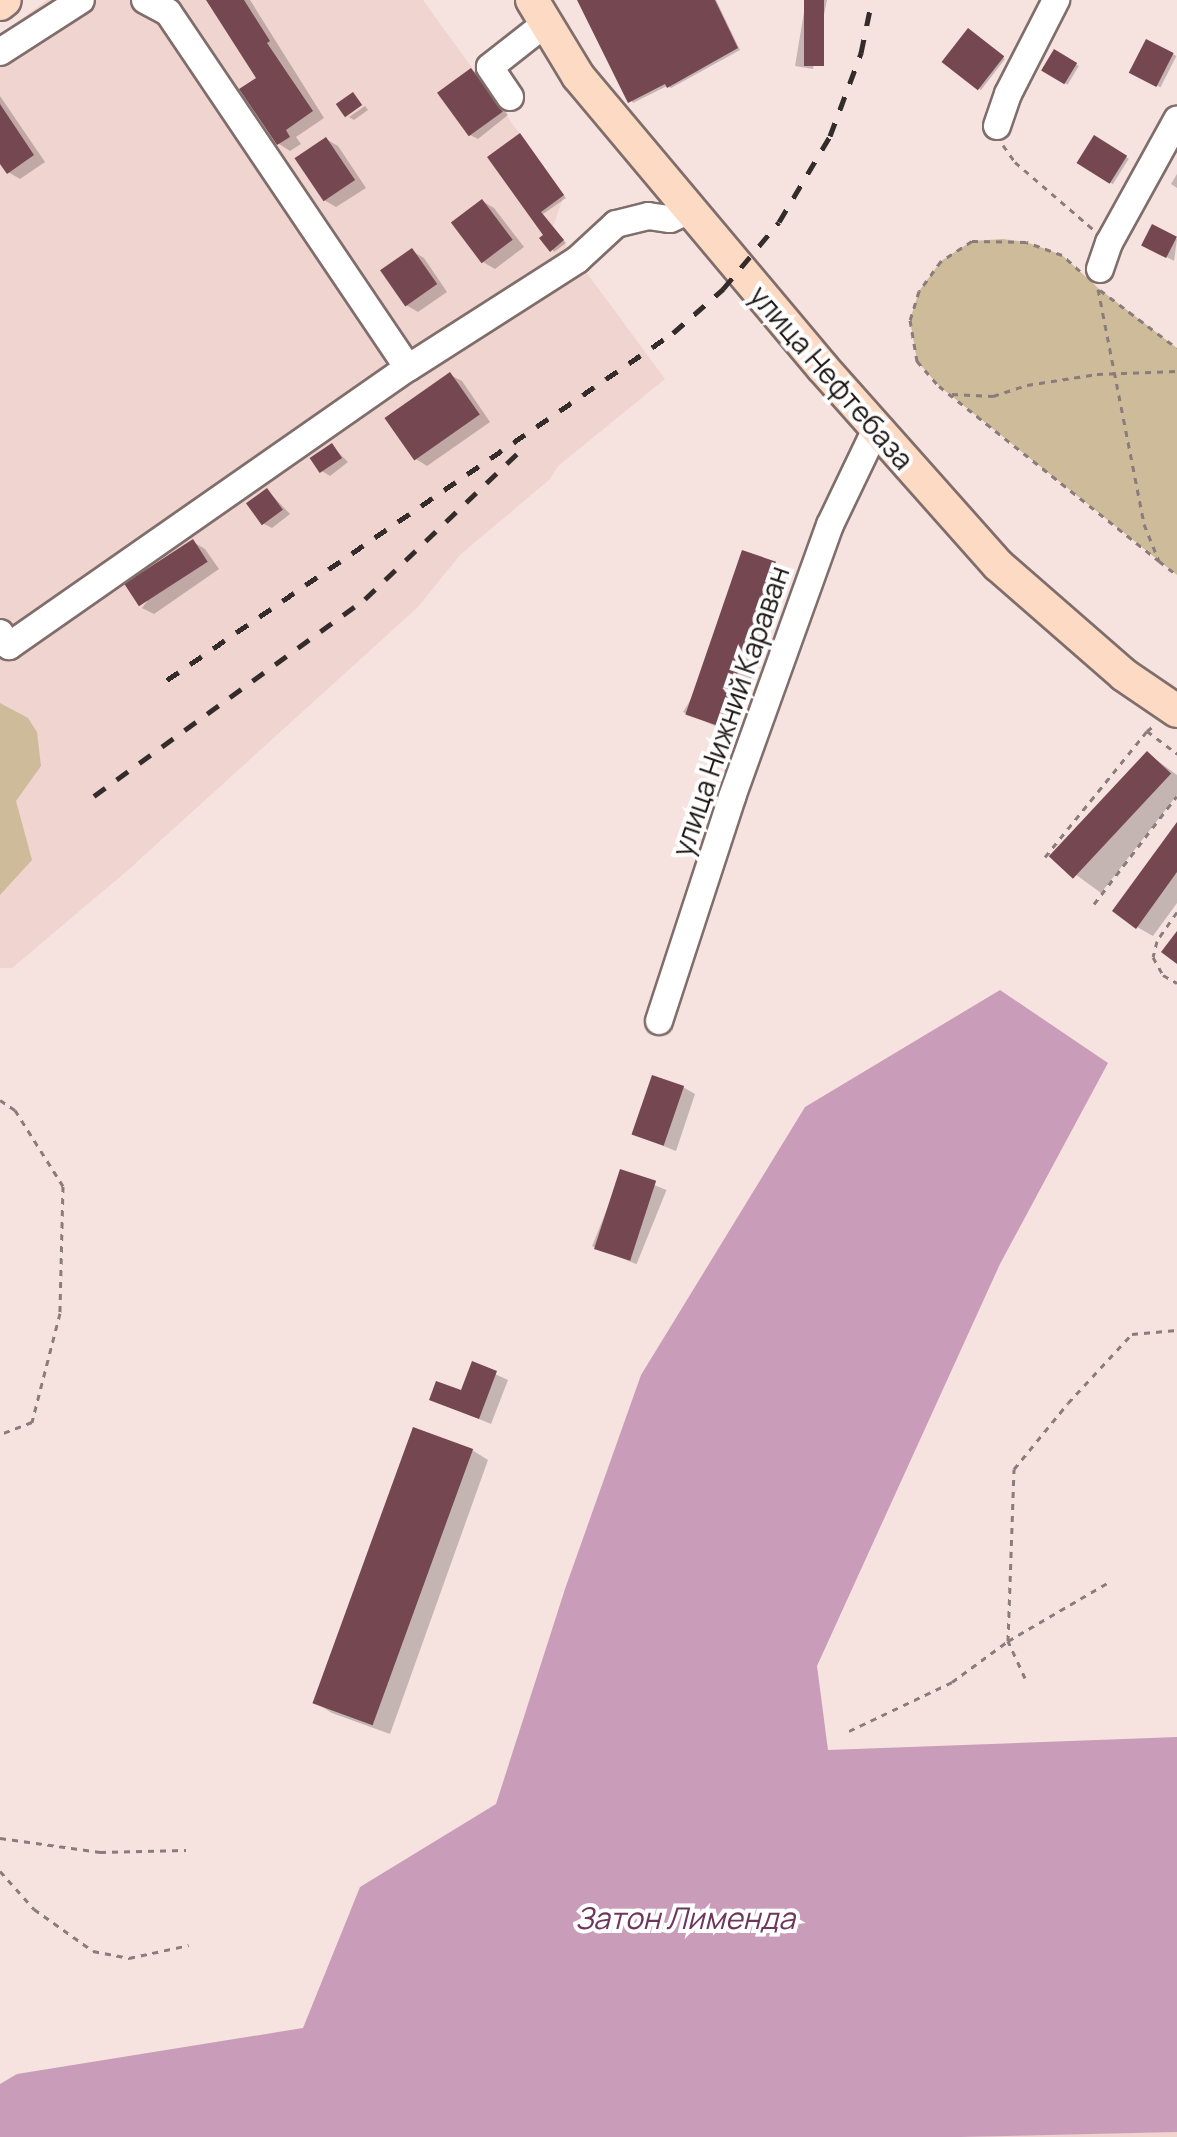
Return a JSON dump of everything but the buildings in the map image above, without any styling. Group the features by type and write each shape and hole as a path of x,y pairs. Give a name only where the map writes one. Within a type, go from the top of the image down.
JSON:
{"main road":[{"path":"0,4 5,0"},
{"name":"улица Нефтебаза","path":"539,12 578,76 692,209 740,271 998,565 1114,666 1176,711"}],"street":[{"path":"0,52 81,0"},
{"path":"145,0 168,12 408,368"},
{"path":"997,126 1002,105 1056,0"},
{"path":"510,97 490,67 539,12"},
{"path":"1099,279 1109,243 1177,120"},
{"path":"0,633 9,646 408,368 577,260 616,224 648,216 670,219 692,209"},
{"name":"улица Нижний Караван","path":"659,1021 732,797 830,525 876,429"}],"path":[{"path":"997,126 1002,143 1015,162 1109,243"},
{"path":"1177,348 1099,279 1062,255 1026,242 972,241 941,261 919,291 910,320 917,361 948,394 1177,575"},
{"path":"1099,279 1113,373 1144,524 1159,561"},
{"path":"948,394 993,396 1065,378 1177,371"},
{"path":"1045,857 1147,731 1176,711"},
{"path":"1147,731 1177,754"},
{"path":"1094,904 1177,796"},
{"path":"1177,912 1157,941 1153,957 1163,975 1177,983"},
{"path":"0,1100 15,1110 63,1186 60,1313 32,1422 0,1434"},
{"path":"1025,1678 1008,1641 1014,1469 1068,1403 1132,1334 1177,1330"},
{"path":"849,1731 952,1682 1008,1641 1109,1582"},
{"path":"0,1838 100,1852 186,1850"},
{"path":"0,1871 34,1909 93,1951 129,1958 189,1945"}],"shaded area":[{"path":"47,0 423,0 564,195 553,227 665,379 558,466 550,479 460,555 418,607 127,871 12,968 0,968 0,35"},
{"path":"1003,239 1026,242 1062,255 1098,288 1177,348 1177,575 939,386 917,361 910,320 919,291 941,261 972,241"},
{"path":"0,703 28,718 37,732 41,766 16,801 32,860 0,895"},
{"path":"1177,2132 1177,2137 961,2137 1017,2135"}],"water":[{"name":"Затон Лименда","path":"1000,990 1108,1063 1000,1264 817,1666 828,1750 1177,1737 1177,2132 961,2137 0,2137 0,2084 17,2074 303,2028 360,1887 496,1804 565,1589 641,1375 805,1107"}],"railway":[{"path":"167,680 673,333 723,289 779,222 830,136 861,53 872,0"},
{"path":"94,796 365,599 527,444"}]}
